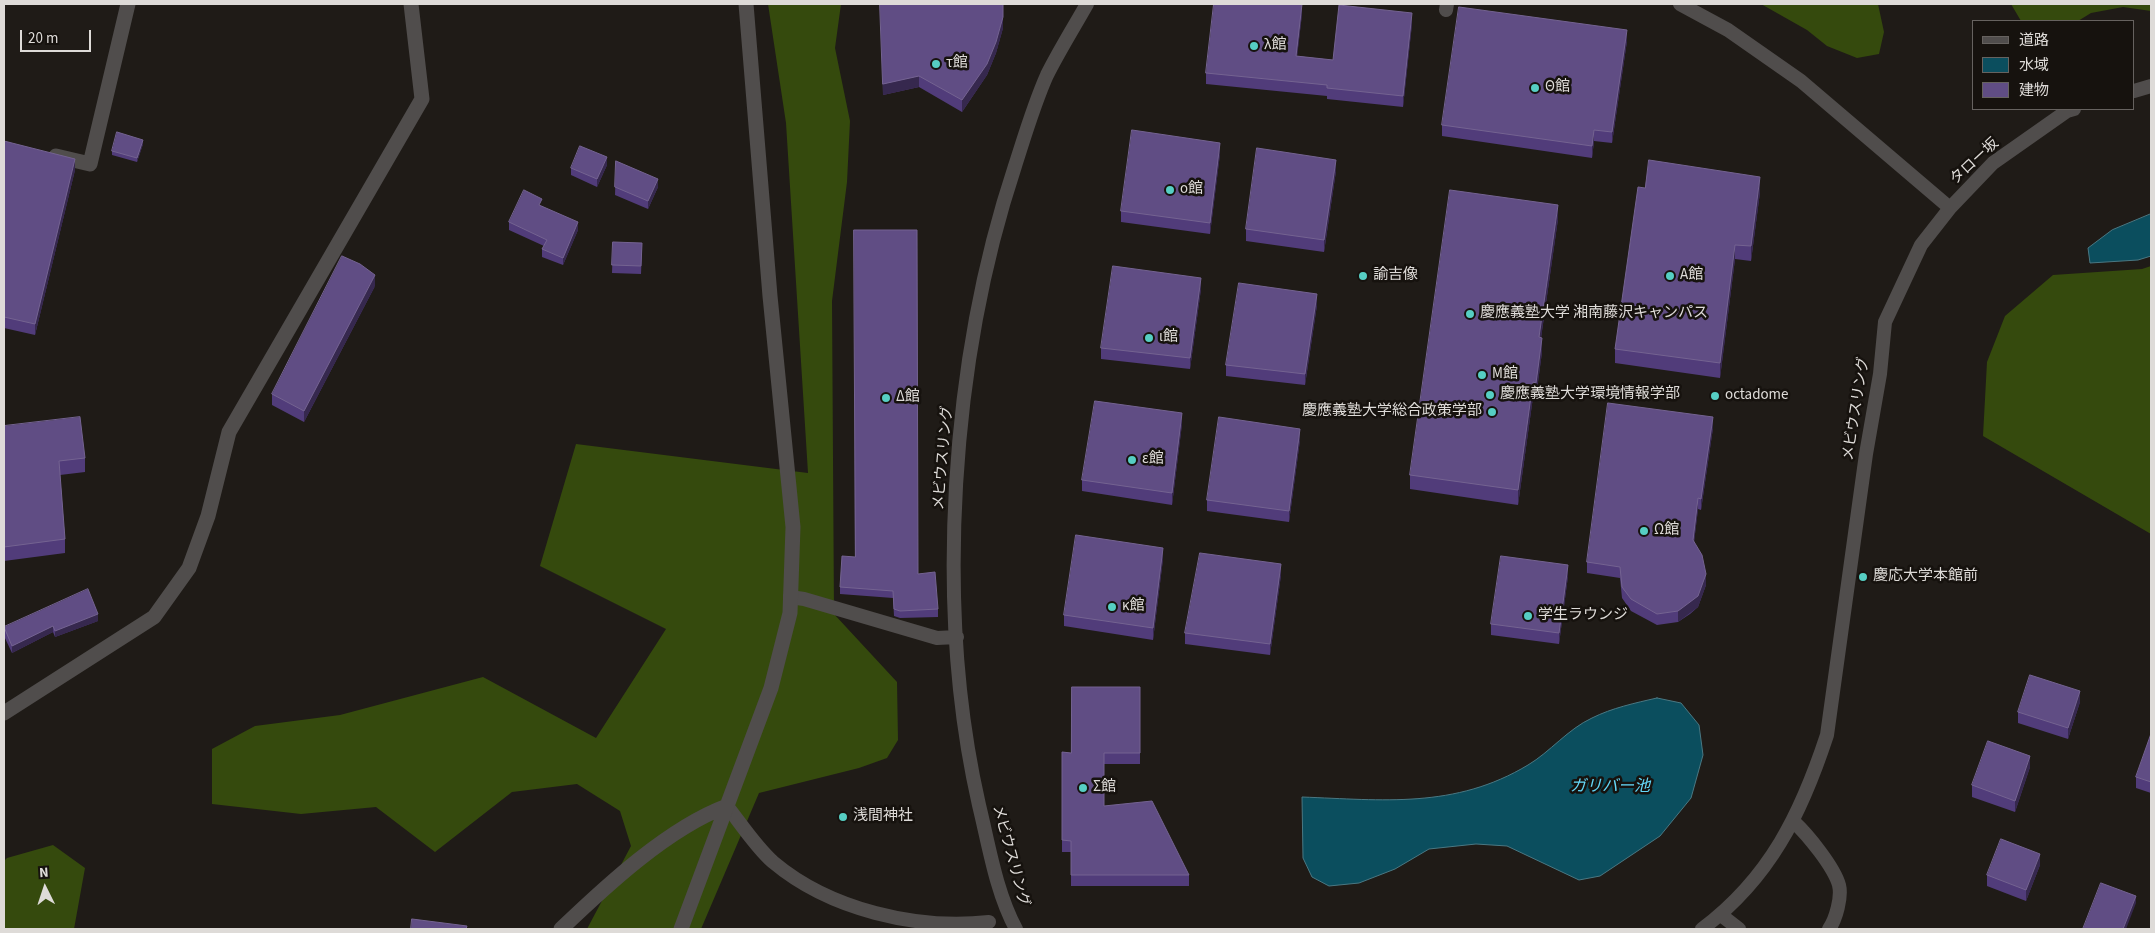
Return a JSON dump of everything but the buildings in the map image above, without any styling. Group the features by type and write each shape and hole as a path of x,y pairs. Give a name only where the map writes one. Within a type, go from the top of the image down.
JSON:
{"street":[{"path":"42,152 90,164 128,4"},
{"path":"4,713 154,617 189,568 208,516 229,432 422,99 411,4"},
{"path":"681,929 771,688 790,613 793,527 770,296 746,4"},
{"path":"561,929 604,888 678,831 704,814 727,806"}],"lane":[{"name":"メビウスリング","path":"1016,929 1009,916 996,876 971,772 957,637 954,557 956,494 968,366 992,242 1035,105 1048,74 1087,4"},
{"path":"1680,4 1728,30 1801,81 1950,208"},
{"path":"2135,91 2151,86"},
{"name":"タロー坂","path":"1950,208 1993,163 2070,110"},
{"name":"メビウスリング","path":"1702,929 1721,915 1766,864 1794,822 1813,777 1827,735 1866,454 1880,374 1885,322 1921,245 1950,208"},
{"path":"790,597 804,599 937,638 957,637"},
{"path":"727,806 773,862 820,893 856,907 904,918 960,925 989,922"},
{"path":"1794,822 1810,837 1839,884 1839,897 1833,923 1829,929"},
{"path":"1721,915 1739,929"}],"green space":[{"path":"768,4 841,4 835,48 850,121 847,182 832,301 834,614 897,682 898,740 887,758 859,768 759,793 701,929 587,929 631,846 620,811 577,784 512,792 435,852 376,807 301,814 212,804 212,749 255,726 340,715 483,677 596,738 666,629 540,566 576,444 808,473 786,123"},
{"path":"1761,4 1878,4 1884,32 1879,54 1857,58 1827,46 1807,30"},
{"path":"2011,4 2151,4 2151,11 2123,7 2091,13 2080,20 2020,20"},
{"path":"2151,266 2151,534 1983,436 1987,362 2005,316 2053,275 2142,269"},
{"path":"53,845 85,868 74,929 4,929 4,861 7,858"}],"water":[{"path":"2151,214 2151,256 2138,260 2090,263 2088,248 2112,230"},
{"name":"ガリバー池","path":"1657,698 1681,703 1699,725 1703,755 1691,798 1660,836 1600,876 1579,880 1507,846 1476,844 1429,849 1395,869 1359,883 1329,886 1312,877 1303,858 1302,797 1418,799 1473,789 1501,779 1528,765 1575,728 1600,714"}],"place":[{"name":"λ館","path":"1254,46"},
{"name":"τ館","path":"936,64"},
{"name":"Θ館","path":"1535,88"},
{"name":"ο館","path":"1170,190"},
{"name":"諭吉像","path":"1363,276"},
{"name":"A館","path":"1670,276"},
{"name":"慶應義塾大学 湘南藤沢キャンパス","path":"1470,314"},
{"name":"ι館","path":"1149,338"},
{"name":"Μ館","path":"1482,375"},
{"name":"慶應義塾大学環境情報学部","path":"1490,395"},
{"name":"octadome","path":"1715,396"},
{"name":"Δ館","path":"886,398"},
{"name":"慶應義塾大学総合政策学部","path":"1492,412"},
{"name":"ε館","path":"1132,460"},
{"name":"Ω館","path":"1644,531"},
{"name":"慶応大学本館前","path":"1863,577"},
{"name":"κ館","path":"1112,607"},
{"name":"学生ラウンジ","path":"1528,616"},
{"name":"Σ館","path":"1083,788"},
{"name":"浅間神社","path":"843,817"}]}
